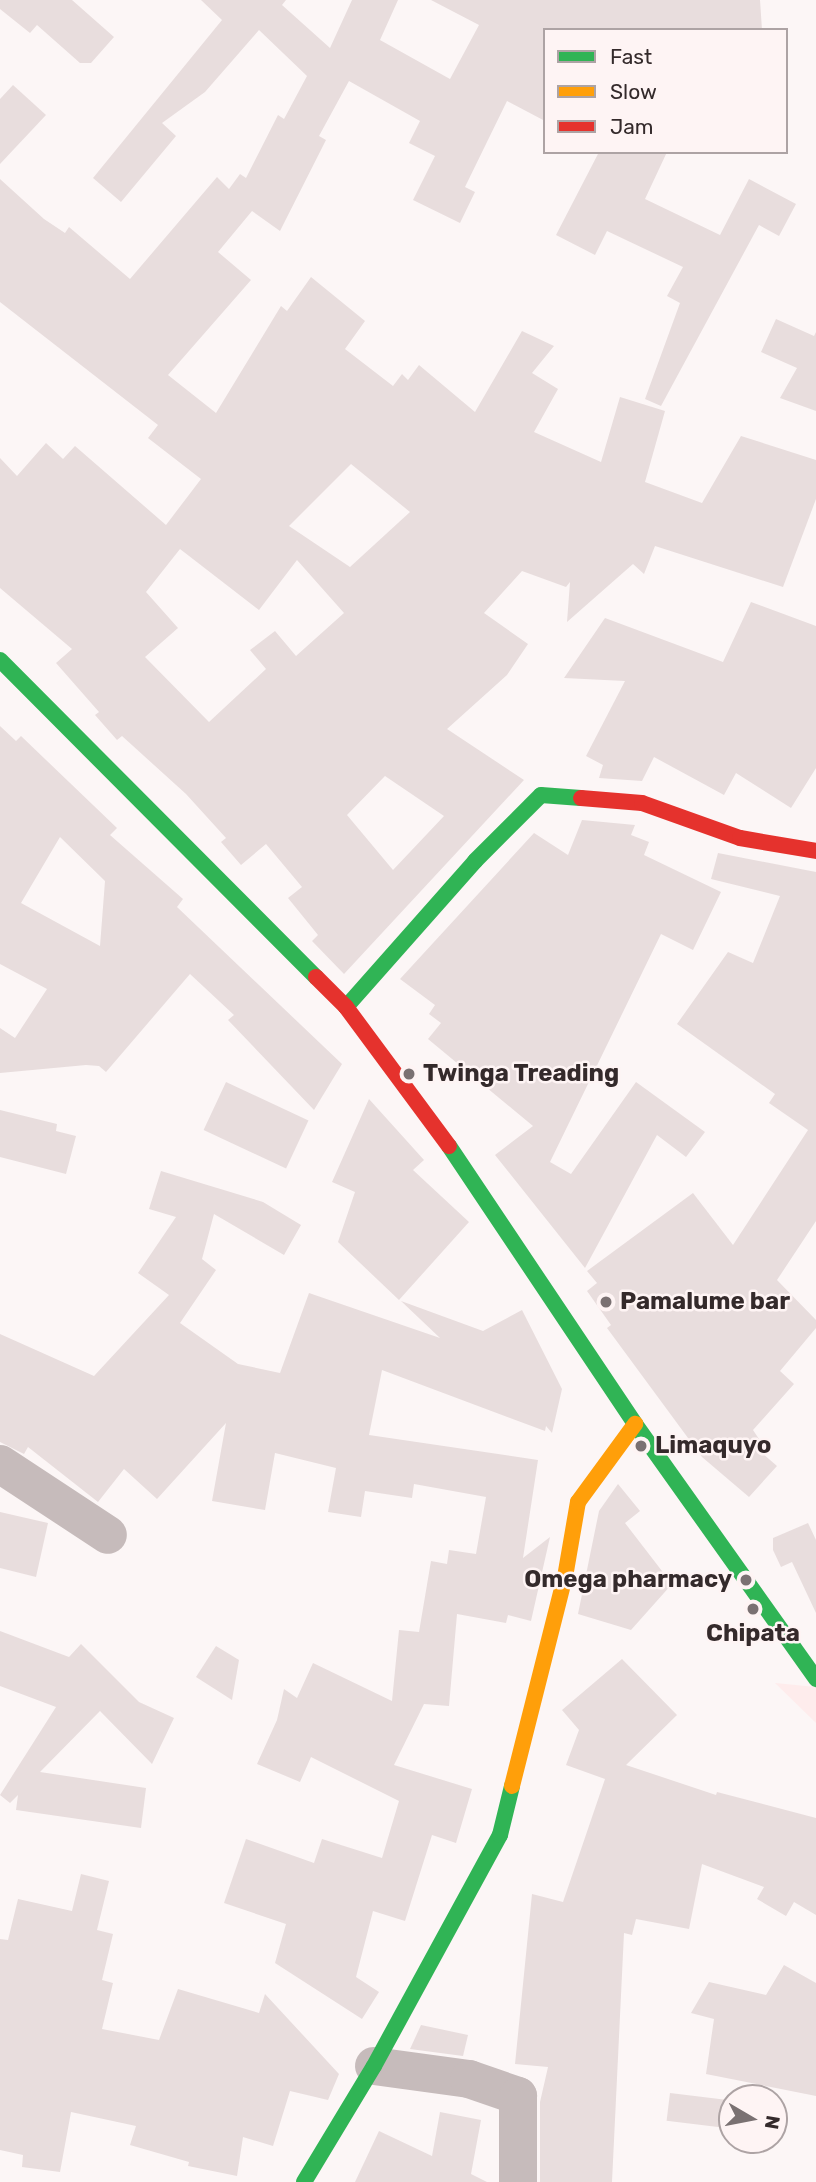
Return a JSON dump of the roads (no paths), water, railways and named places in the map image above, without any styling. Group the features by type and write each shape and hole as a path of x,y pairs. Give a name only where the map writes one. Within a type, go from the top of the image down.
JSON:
{"street":[{"path":"0,660 346,1007 483,1192 635,1424 816,1679"},
{"path":"346,1007 475,861 541,795 642,803 740,838 816,851"},
{"path":"304,2182 374,2066 500,1835 565,1577 578,1502 635,1424"},
{"path":"0,1464 108,1535"},
{"path":"374,2066 469,2079 518,2096 518,2182"}],"place":[{"name":"Twinga Treading","path":"409,1074"},
{"name":"Pamalume bar","path":"606,1302"},
{"name":"Limaquyo","path":"641,1446"},
{"name":"Omega pharmacy","path":"746,1580"},
{"name":"Chipata","path":"753,1609"}]}
